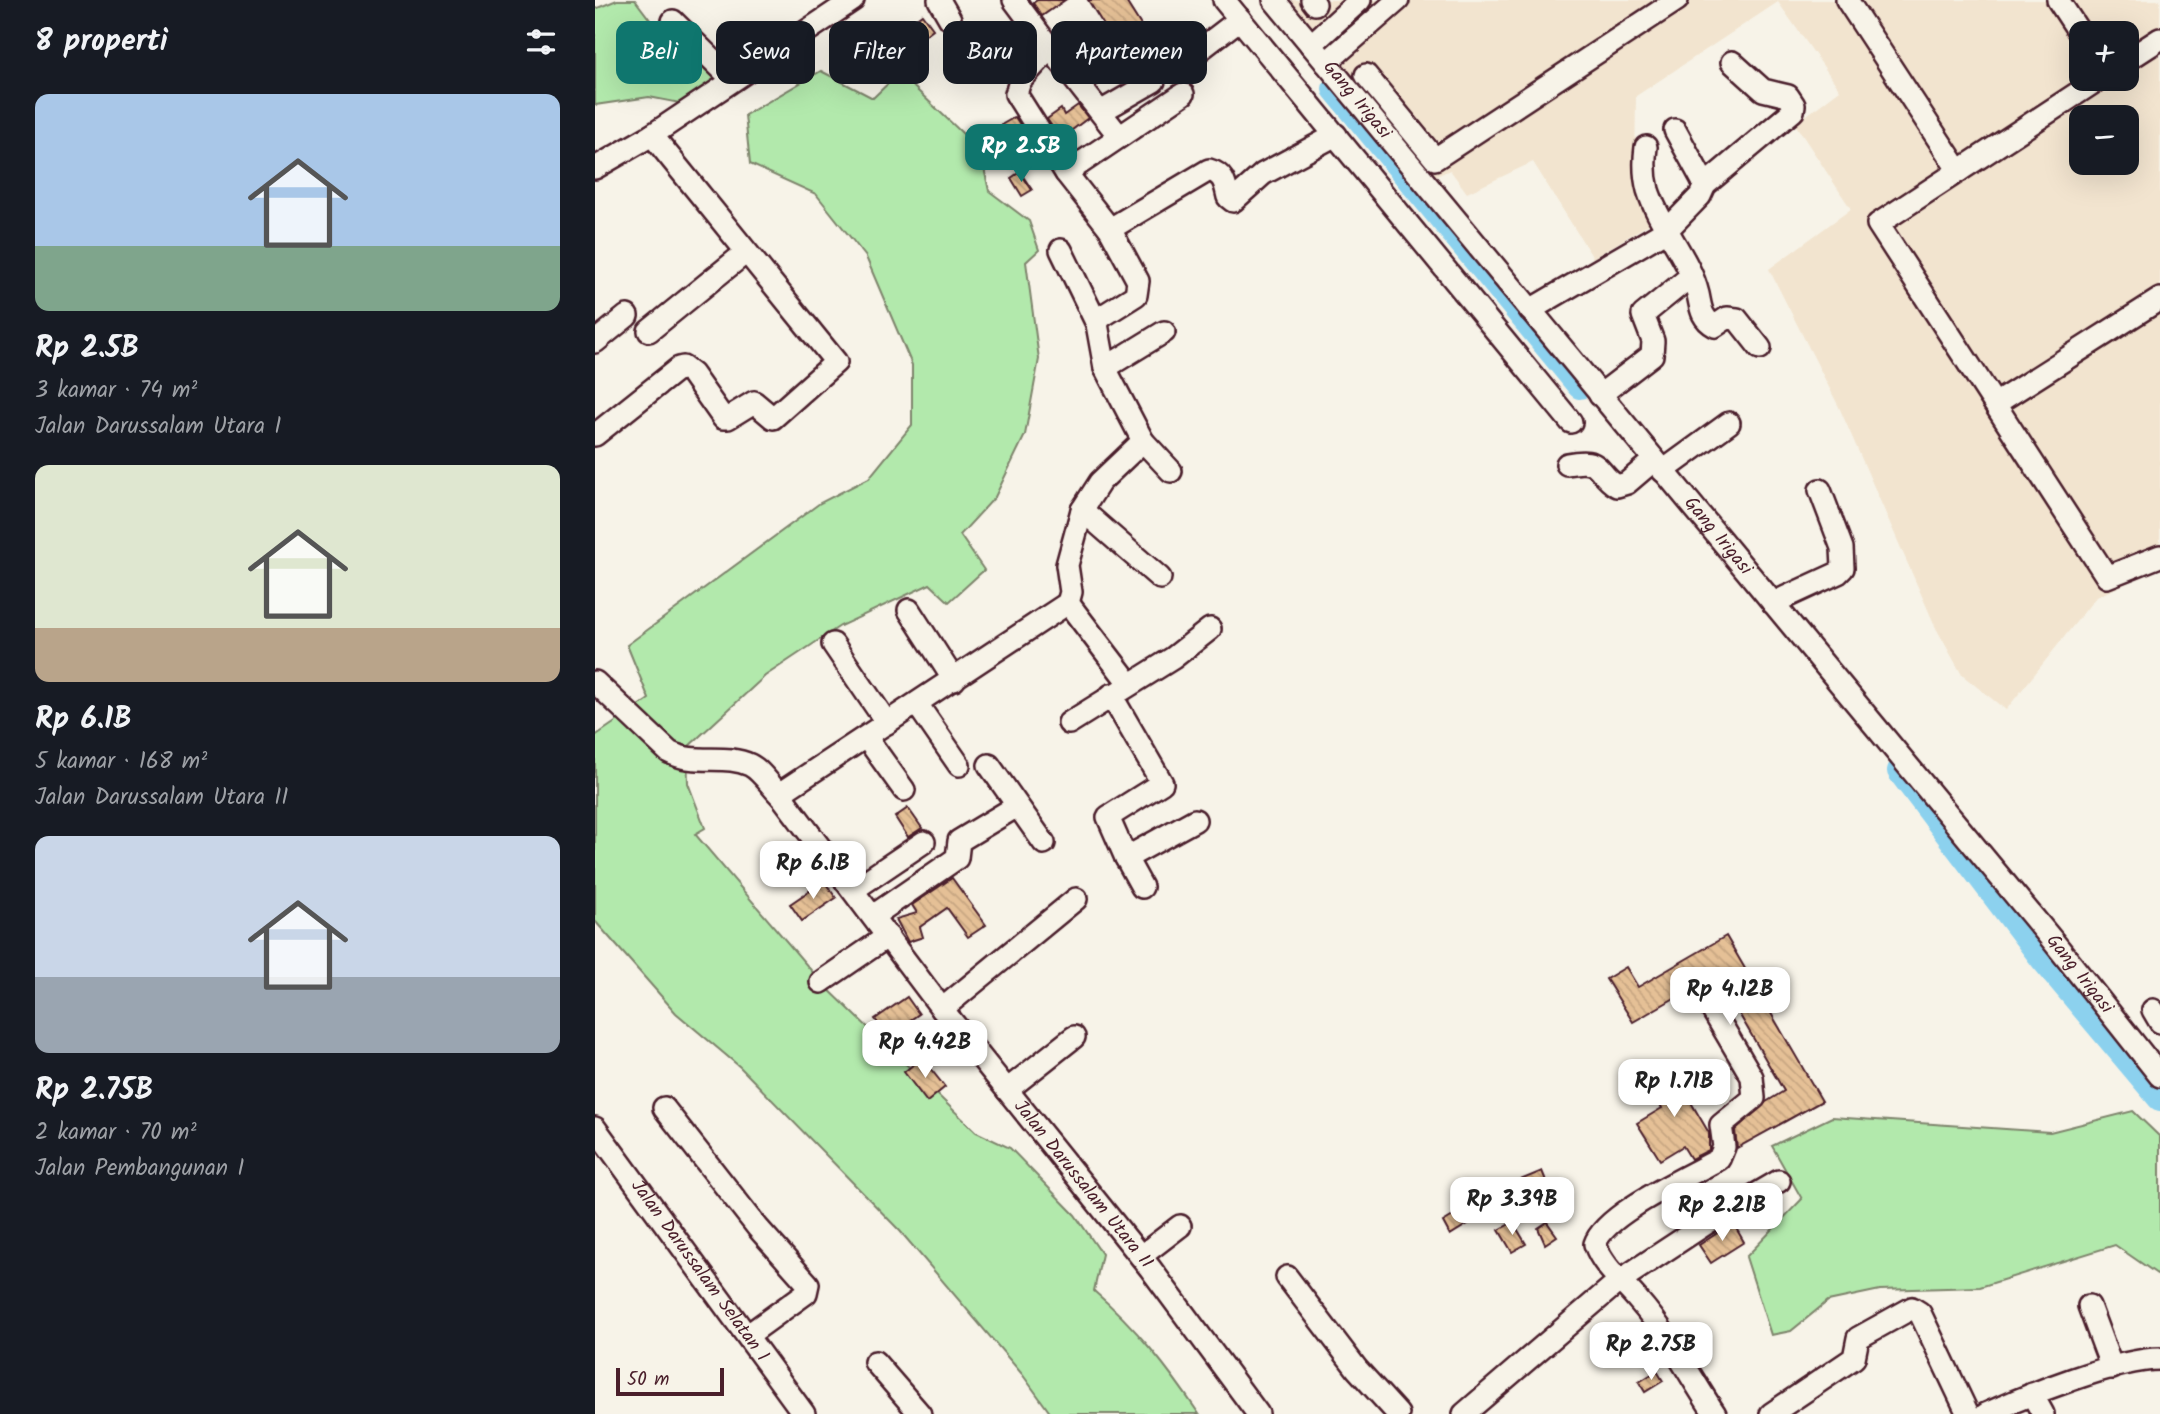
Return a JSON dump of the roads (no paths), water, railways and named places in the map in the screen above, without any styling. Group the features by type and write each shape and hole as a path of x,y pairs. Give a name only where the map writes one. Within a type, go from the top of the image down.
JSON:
{"street":[{"path":"815,25 853,0"},
{"path":"939,0 950,19"},
{"path":"1014,0 1119,136"},
{"path":"1224,0 1571,422"},
{"name":"Gang Irigasi","path":"1275,0 2053,941 2160,1076"},
{"path":"1311,45 1360,0"},
{"path":"1326,63 1398,0"},
{"path":"1366,75 1434,159 1677,0"},
{"path":"1847,0 1959,171"},
{"path":"2058,0 2072,21"},
{"path":"1207,44 1240,19"},
{"path":"2139,53 2160,39"},
{"path":"1050,48 1020,81 1016,94 1066,173 1110,229 1138,281 1139,289 1136,295 1101,317 1097,324"},
{"path":"702,49 716,63"},
{"path":"1530,310 1667,230 1700,197 1705,185 1793,111 1794,105 1788,96 1763,90 1732,62"},
{"path":"595,168 652,135 726,84"},
{"path":"1102,111 1149,84"},
{"path":"2081,91 1878,224 2107,577 2160,556"},
{"path":"1066,173 1183,94"},
{"path":"1675,130 1705,185"},
{"path":"595,435 679,368 683,367 692,374 723,418 728,418 754,402 773,418 835,362 652,135"},
{"path":"1110,229 1209,170 1217,172 1224,180 1228,197 1233,201 1263,174 1336,135"},
{"path":"1646,147 1643,169 1649,193 1691,276 1698,295 1699,308 1708,322 1715,326 1727,318 1737,318 1760,348"},
{"path":"1061,250 1097,324 1105,369 1143,441 1171,471"},
{"path":"649,331 745,253"},
{"path":"1600,395 1652,355 1653,341 1643,315 1691,276"},
{"path":"1995,404 2160,299"},
{"path":"595,342 627,316"},
{"path":"1105,369 1164,332"},
{"path":"1567,464 1586,462 1600,467 1617,486 1729,423"},
{"path":"782,797 788,788 1068,603 1071,592 1067,565 1082,510 1100,482 1143,441"},
{"path":"1773,603 1838,573 1843,568 1842,548 1820,490"},
{"path":"1082,510 1160,578"},
{"path":"1068,603 1129,683"},
{"path":"909,610 954,680"},
{"path":"1069,723 1129,683 1173,658 1210,629"},
{"path":"833,644 887,723"},
{"name":"Jalan Darussalam Utara II","path":"598,692 635,719 669,752 682,759 739,761 754,766 782,797 942,1009 1141,1256 1258,1414"},
{"path":"1111,695 1162,783 1108,817 1142,887"},
{"path":"917,704 959,765"},
{"path":"866,737 904,790"},
{"path":"989,765 1044,843"},
{"path":"873,916 957,858 959,841 1017,806"},
{"path":"1126,858 1195,820"},
{"path":"853,890 924,842"},
{"path":"942,1009 1076,899"},
{"path":"821,982 888,936"},
{"path":"1706,999 1752,1077 1756,1094 1750,1103 1721,1125 1724,1147 1719,1159 1615,1219 1598,1234 1595,1244 1598,1253 1619,1281 1638,1299 1656,1324 1714,1414"},
{"path":"1007,1090 1073,1037"},
{"path":"664,1108 758,1228 808,1284 806,1293 748,1335"},
{"name":"Jalan Darussalam Selatan 1","path":"595,1128 804,1414"},
{"path":"1464,1414 1619,1281 1707,1223 1779,1181"},
{"path":"1141,1256 1180,1226"},
{"path":"1287,1277 1357,1369 1398,1414"},
{"path":"2089,1306 2112,1368"},
{"path":"1771,1414 1854,1358 1858,1338 1912,1308 1920,1313 1968,1414"},
{"path":"2000,1411 2112,1368 2160,1359"},
{"path":"875,1362 915,1412"},
{"path":"2027,1402 2043,1414"}],"waterway":[{"path":"1335,89 1580,386"},
{"path":"1900,771 2043,959 2160,1098"}]}
